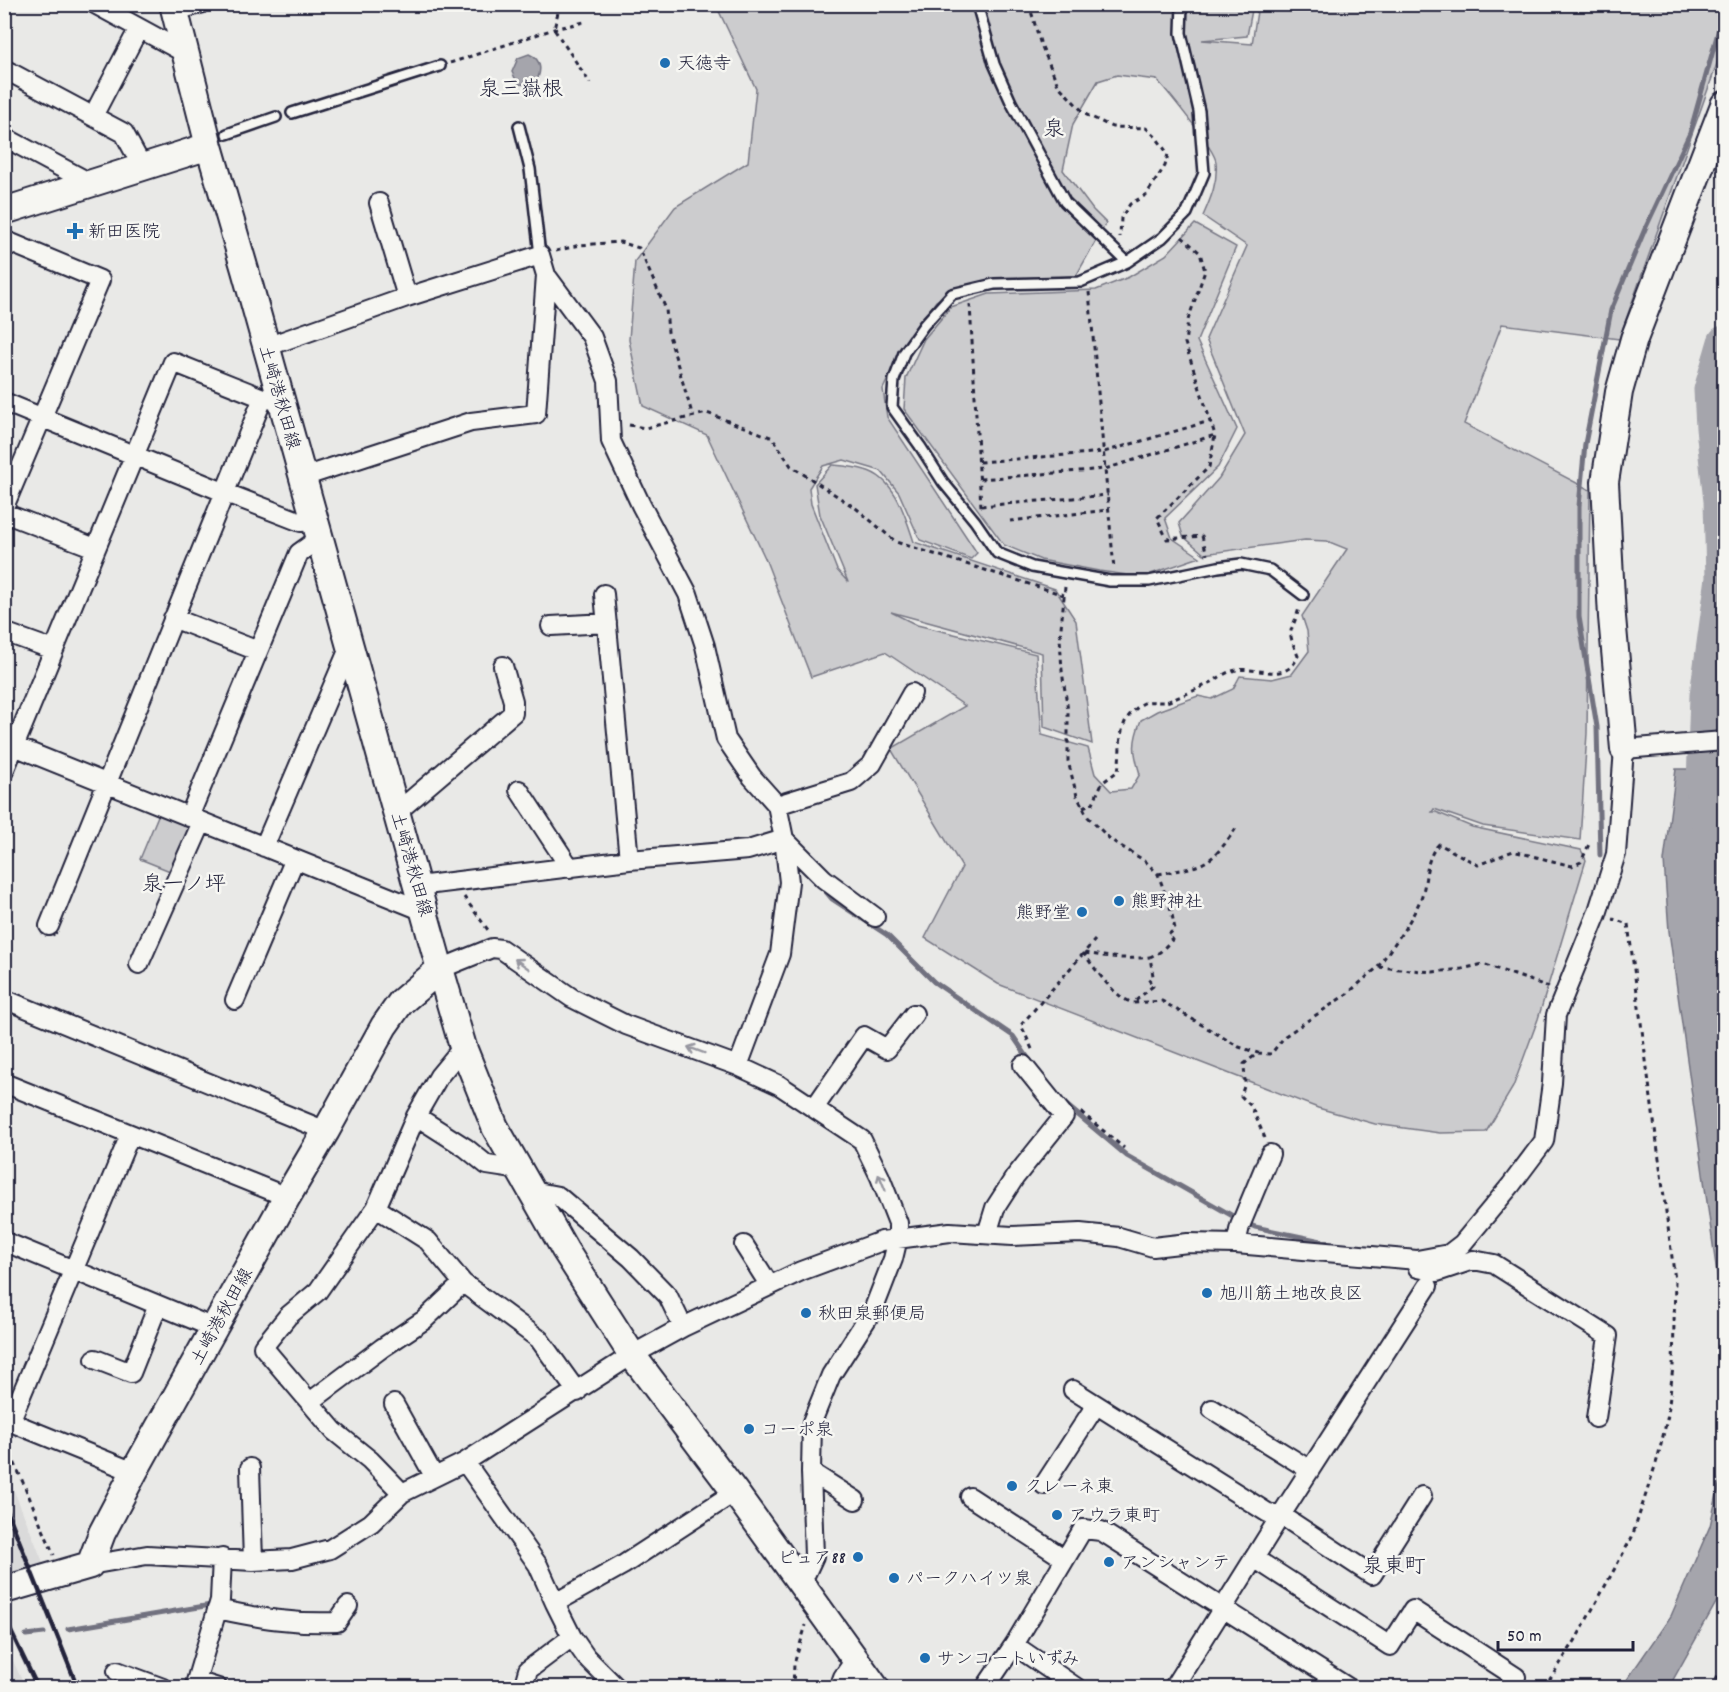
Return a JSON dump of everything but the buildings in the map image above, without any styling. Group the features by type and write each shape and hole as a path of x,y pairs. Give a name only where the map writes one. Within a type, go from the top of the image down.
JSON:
{"main road":[{"name":"土崎港秋田線","path":"90,1565 102,1533 134,1472 286,1197 326,1131 384,1026 401,1002 440,969 426,912 303,477 272,400 266,347 218,140 185,53 174,8"},
{"path":"1636,748 1611,617 1605,483 1619,392 1635,339 1725,105"},
{"path":"4,212 143,168 218,140"},
{"path":"440,969 463,1047 495,1128 565,1250 632,1355 735,1492 876,1688"},
{"path":"4,1590 90,1565"}],"street":[{"path":"95,4 185,53"},
{"path":"174,8 200,4"},
{"path":"93,116 139,28"},
{"path":"4,69 124,133 143,168"},
{"path":"4,138 92,184"},
{"path":"379,203 406,297"},
{"path":"4,507 100,280 6,243"},
{"path":"266,347 406,297 540,255 546,274 592,337 608,381 611,441 641,505 688,594 705,646 726,739 752,777 777,805 789,882 785,927 780,954 738,1065"},
{"path":"303,477 471,422 536,414 546,274"},
{"path":"4,771 10,744 54,650 173,362 272,400 226,493 173,618 49,926"},
{"path":"4,402 317,530 299,553 258,651 140,964"},
{"path":"4,513 95,548"},
{"path":"604,594 629,860"},
{"path":"173,618 258,651"},
{"path":"551,626 607,622"},
{"path":"4,632 54,650"},
{"path":"264,847 350,646"},
{"path":"397,812 513,713 513,701 503,666"},
{"path":"777,805 851,782 872,764 912,693"},
{"path":"90,1565 147,1555 252,1561 292,1559 330,1549 371,1523 402,1493 465,1462 632,1355 683,1327 839,1256 898,1238 950,1232 1012,1236 1080,1233 1119,1237 1153,1247 1188,1243 1236,1244 1417,1260 1449,1254 1462,1244 1512,1185 1544,1141 1552,1083 1556,1015 1597,914 1616,854 1636,748 1725,741"},
{"path":"10,744 294,861 426,912"},
{"path":"519,790 570,868"},
{"path":"418,886 629,860 748,850 784,839"},
{"path":"784,839 824,879 875,917"},
{"path":"235,1000 294,861"},
{"path":"440,969 492,948 501,949 572,998 626,1025 738,1065 779,1085 862,1140 898,1222 898,1238 893,1259 874,1308 831,1375 812,1422 814,1556 801,1584"},
{"path":"4,999 326,1131"},
{"path":"815,1107 864,1036 887,1049 914,1014"},
{"path":"402,1493 370,1460 334,1431 263,1347 288,1316 318,1291 376,1208 416,1116 439,1076 463,1047"},
{"path":"987,1234 995,1208 1015,1177 1064,1116 1023,1065"},
{"path":"4,1083 286,1197"},
{"path":"416,1116 466,1148 487,1165 558,1196 631,1258 668,1296 683,1327"},
{"path":"130,1135 12,1417 18,1425 134,1472"},
{"path":"1236,1244 1242,1221 1269,1158"},
{"path":"376,1208 428,1241 463,1283 539,1339 577,1392"},
{"path":"4,1244 8,1243 214,1328"},
{"path":"744,1245 770,1286"},
{"path":"1417,1260 1419,1268 1437,1272 1473,1260 1494,1264 1608,1336 1596,1418"},
{"path":"310,1402 381,1348 424,1320 463,1283"},
{"path":"1173,1688 1428,1286"},
{"path":"95,1359 131,1373 158,1305"},
{"path":"1073,1389 1268,1513 1281,1515 1372,1575 1422,1496"},
{"path":"394,1404 434,1476"},
{"path":"1044,1485 1096,1405"},
{"path":"1212,1409 1310,1470"},
{"path":"465,1462 538,1565 572,1637 586,1657 617,1688"},
{"path":"250,1468 252,1561"},
{"path":"811,1472 855,1500"},
{"path":"555,1603 623,1565 735,1492"},
{"path":"970,1497 1065,1559"},
{"path":"985,1688 1014,1645 1083,1528 1101,1531 1350,1688"},
{"path":"218,1688 195,1684 220,1600 222,1558"},
{"path":"1254,1558 1390,1646 1413,1610 1516,1677"},
{"path":"217,1609 272,1621 312,1623 337,1622 348,1606"},
{"path":"523,1688 528,1670 572,1637"},
{"path":"1014,1645 1077,1688"},
{"path":"839,1688 843,1677 855,1660"},
{"path":"855,1660 856,1688"},
{"path":"117,1671 163,1688"}],"lane":[{"path":"976,4 994,64 1011,102 1065,202 1127,262"},
{"path":"1182,4 1181,33 1198,111 1204,173 1187,213 1162,238 1127,262 1080,282 994,284 952,294 924,325 904,353 894,380 892,407 943,482 980,527 997,553 1032,567 1115,581 1149,581 1210,568 1242,564 1270,570 1303,595"},
{"path":"292,113 440,66"},
{"path":"218,140 276,117"},
{"path":"519,126 530,169 540,255"}],"path":[{"path":"560,4 554,29 590,83"},
{"path":"1029,4 1040,42 1058,84 1085,114 1112,127 1146,128 1156,137 1168,154 1166,166 1146,195 1130,204 1121,218 1120,237 1127,262"},
{"path":"440,66 554,29 584,22"},
{"path":"1172,228 1200,253 1205,271 1188,320 1185,343 1215,435 1209,467 1157,518 1167,539 1202,536 1210,568"},
{"path":"540,255 580,245 620,242 639,248 666,309 668,332 693,417"},
{"path":"1089,278 1115,581"},
{"path":"969,290 980,479 980,527"},
{"path":"610,423 645,428 707,413 773,438 791,466 857,509 896,542 1064,595"},
{"path":"979,462 1104,452 1210,422"},
{"path":"980,479 1106,469 1215,435"},
{"path":"981,506 1108,495"},
{"path":"1010,521 1109,510"},
{"path":"1070,574 1064,595 1060,638 1068,711 1068,761 1077,796 1088,817 1111,840 1145,861 1158,874 1171,910 1174,929 1168,935 1172,939 1160,952 1150,957 1122,959 1083,953"},
{"path":"1083,807 1093,803 1102,783 1118,771 1121,737 1126,720 1143,703 1149,701 1163,703 1232,671 1244,669 1262,672 1285,671 1296,662 1298,656 1290,638 1291,628 1298,613"},
{"path":"1158,874 1202,866 1221,851 1238,825"},
{"path":"1083,953 1109,986 1127,1001 1133,1003 1162,1000 1239,1047 1258,1053 1271,1054 1285,1036 1347,994 1378,967 1411,918 1422,896 1426,869 1433,850 1439,844 1478,865 1513,851 1572,866 1581,862 1590,843"},
{"path":"454,880 477,916 493,934 501,949"},
{"path":"1544,1688 1580,1632 1632,1537 1658,1457 1668,1415 1673,1366 1675,1280 1628,924 1597,914"},
{"path":"1026,1018 1095,940"},
{"path":"1133,1003 1153,986 1149,980 1153,976 1150,957"},
{"path":"1378,967 1433,972 1483,964 1549,987"},
{"path":"1258,1053 1244,1064 1245,1083 1241,1096 1251,1106 1258,1120 1269,1158"},
{"path":"1073,1105 1124,1148"},
{"path":"4,1438 62,1573"},
{"path":"793,1688 794,1664 804,1630 816,1604"},
{"path":"1712,1688 1725,1665"}],"shaded area":[{"path":"716,5 1253,5 1247,36 1202,40 1252,44 1258,5 1724,5 1724,44 1619,339 1502,324 1464,424 1590,490 1587,733 1580,840 1483,826 1434,809 1432,812 1472,827 1581,850 1586,860 1538,1019 1513,1087 1486,1132 1440,1133 1375,1124 1318,1108 998,984 925,938 962,867 891,749 965,706 885,652 811,677 765,558 707,435 643,406 629,340 635,261 675,207 748,162 756,89","holes":["1117,75 1157,80 1214,155 1215,183 1203,216 1247,246 1206,339 1245,435 1219,478 1179,523 1183,536 1204,554 1305,540 1327,541 1347,549 1302,616 1307,631 1309,651 1292,674 1272,679 1240,676 1233,689 1212,699 1198,696 1157,711 1141,720 1134,747 1140,774 1131,789 1111,791 1095,774 1088,748 1042,735 1036,654 917,625 891,612 1042,653 1044,727 1092,744 1076,621 1055,589 914,542 897,499 884,481 865,470 832,465 815,484 820,515 848,582 837,570 811,504 809,488 823,466 844,460 881,471 899,493 920,540 971,559 977,553 887,417 883,389 900,353 936,301 961,286 1007,280 1076,276 1106,223 1093,210 1063,170 1073,124 1098,81"]},
{"path":"529,54 539,63 539,76 534,85 518,84 512,72 518,58"},
{"path":"1195,224 1236,247 1197,341 1237,429 1218,467 1165,518 1172,538 1200,557 1142,577 1041,560 1004,545 904,409 906,378 924,339 951,307 989,294 1096,290 1129,277 1166,255"},
{"path":"1676,769 1721,769 1724,970 1724,1323 1669,931 1664,861"},
{"path":"160,811 194,824 175,873 140,859"},
{"path":"1724,1463 1724,1585 1722,1592 1669,1687 1622,1687 1671,1616 1710,1526"},
{"path":"4,1466 45,1567 4,1577"},
{"path":"5,1643 25,1687 5,1687"}],"waterway":[{"path":"1600,855 1597,727 1579,617 1579,506 1585,444 1611,310 1645,229 1690,133 1724,11"},
{"path":"1702,814 1706,695 1722,578 1720,501 1710,390 1724,342"},
{"path":"821,886 832,899 887,935 934,982 1013,1036 1030,1061"},
{"path":"1064,1103 1127,1156 1238,1219"},
{"path":"1246,1223 1255,1227 1326,1242"},
{"path":"68,1629 211,1605"},
{"path":"26,1635 44,1633"}],"railway":[{"path":"4,1503 78,1688"},
{"path":"4,1617 38,1688"}],"place":[{"name":"天徳寺","path":"665,63"},
{"name":"新田医院","path":"75,231"},
{"name":"熊野神社","path":"1119,901"},
{"name":"熊野堂","path":"1082,912"},
{"name":"旭川筋土地改良区","path":"1207,1293"},
{"name":"秋田泉郵便局","path":"806,1313"},
{"name":"コーポ泉","path":"749,1429"},
{"name":"クレーネ東","path":"1012,1486"},
{"name":"アウラ東町","path":"1057,1515"},
{"name":"ピュア88","path":"858,1557"},
{"name":"アンシャンテ","path":"1109,1562"},
{"name":"パークハイツ泉","path":"894,1578"},
{"name":"サンコートいずみ","path":"925,1658"}],"district":[{"name":"泉三嶽根","path":"521,88"},
{"name":"泉","path":"1054,128"},
{"name":"泉一ノ坪","path":"184,883"},
{"name":"泉東町","path":"1394,1565"}]}
